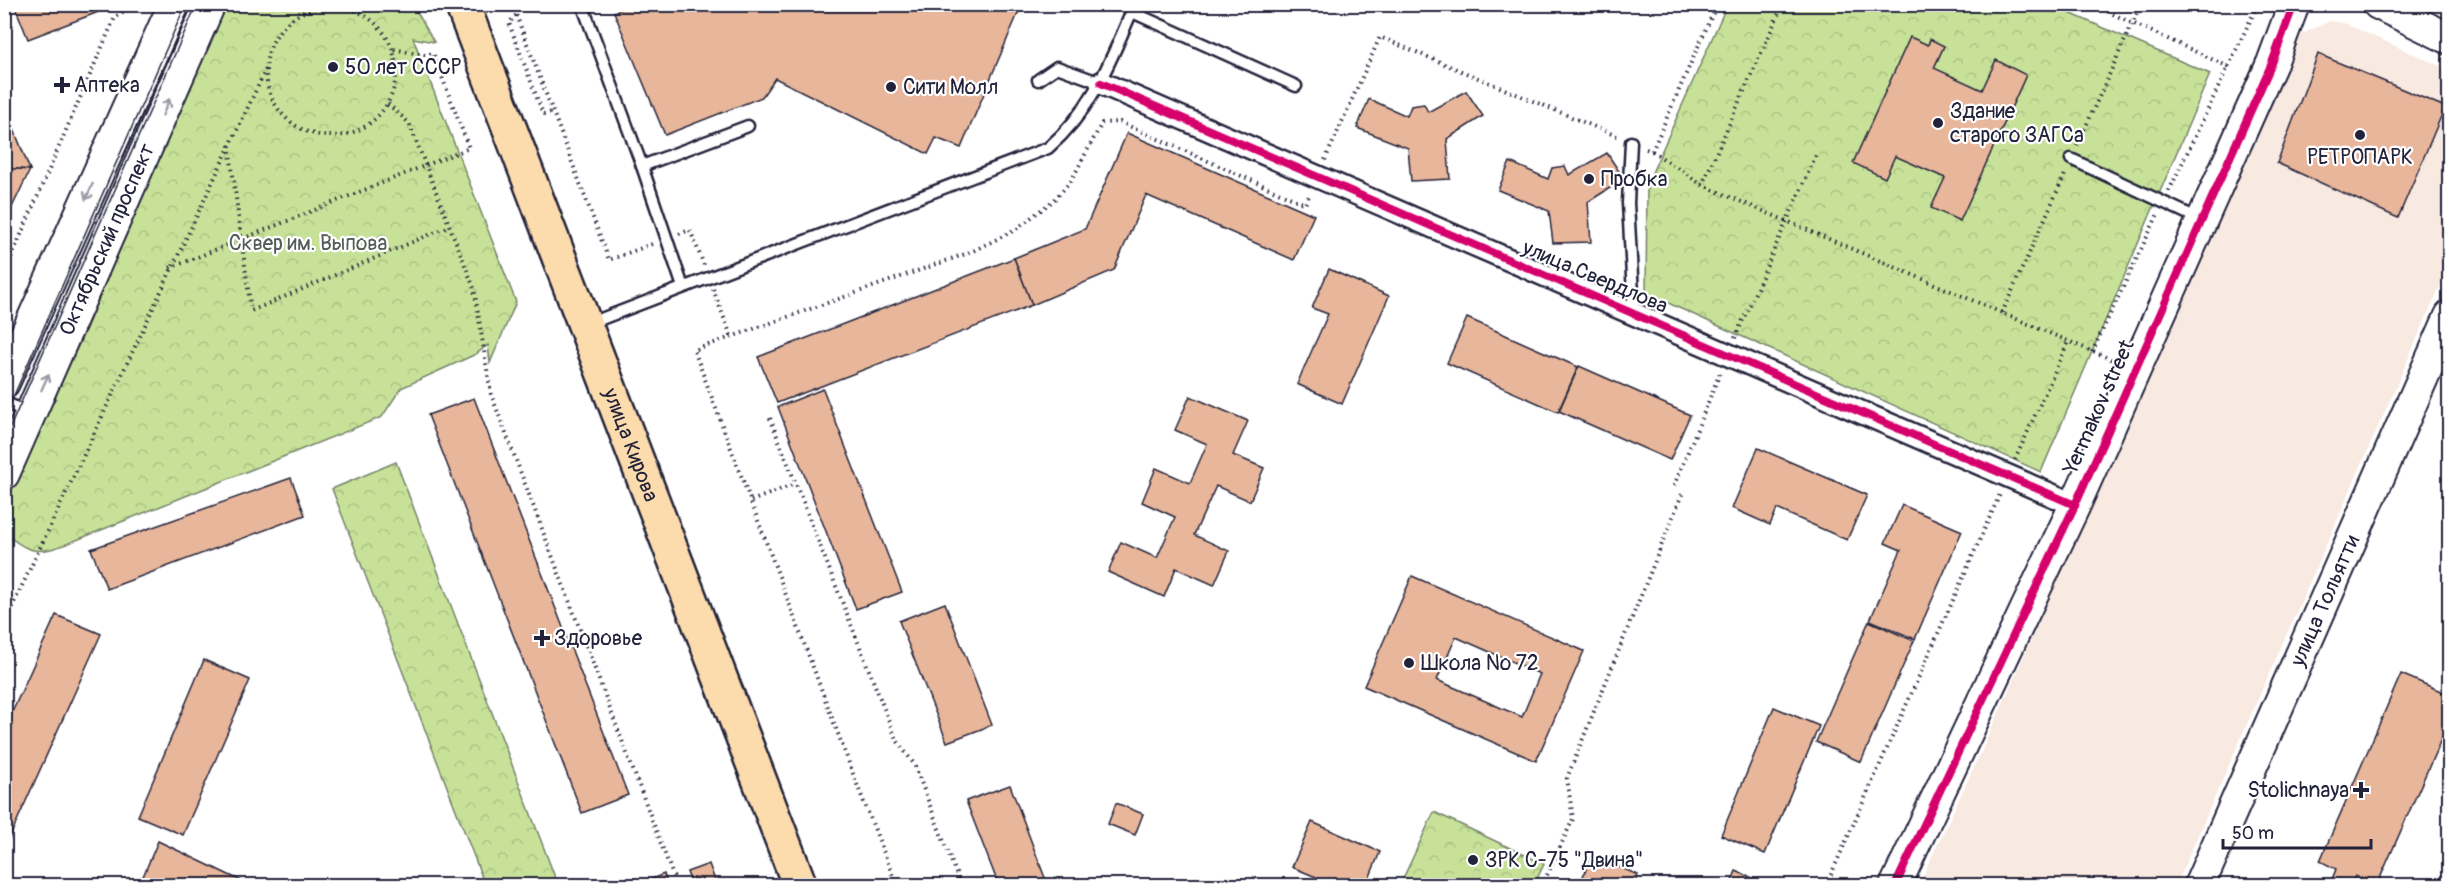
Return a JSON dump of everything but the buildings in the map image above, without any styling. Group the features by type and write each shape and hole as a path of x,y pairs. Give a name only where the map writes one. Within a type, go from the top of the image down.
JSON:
{"main road":[{"name":"Октябрьский проспект","path":"4,474 31,414 118,171 174,4"},
{"name":"Октябрьский проспект","path":"4,383 210,4"},
{"path":"437,4 488,72"},
{"name":"улица Кирова","path":"462,4 800,885"},
{"path":"478,4 488,72"},
{"name":"Yermakov street","path":"1895,885 2075,505 2272,63 2294,4"},
{"path":"2394,8 2450,39"},
{"name":"улица Тольятти","path":"2199,885 2450,316"}],"street":[{"name":"улица Свердлова","path":"1101,83 2075,505"}],"lane":[{"path":"582,4 642,166 683,287"},
{"path":"585,326 1048,148 1077,118 1101,83 1133,8 1296,86"},
{"path":"1038,80 1057,67 1101,83"},
{"path":"642,166 747,126"},
{"path":"1631,142 1628,203 1634,313"},
{"path":"2071,159 2202,220"},
{"path":"4,402 31,414"}],"path":[{"path":"4,274 114,17 135,4"},
{"path":"513,4 609,260 690,230 731,336 694,350 897,885"},
{"path":"1702,185 1783,4"},
{"path":"2091,4 2229,67"},
{"path":"2092,352 2258,4"},
{"path":"4,624 170,268 266,69 270,47 283,26 300,13 315,7 338,5 363,13 381,27 393,49 397,71 388,104 364,128 352,134 329,137 307,132 288,120 277,108 268,87 266,69"},
{"path":"516,14 509,23 525,68 543,114 553,112"},
{"path":"170,268 469,148 433,53 425,55 393,49"},
{"path":"388,104 409,123 474,288 491,394 677,885"},
{"path":"229,146 251,310 450,226"},
{"path":"1652,151 1702,185 2135,369"},
{"path":"1674,486 1785,220 1816,155"},
{"path":"1826,885 2068,342"},
{"path":"770,418 896,739 914,764 961,885"},
{"path":"751,501 795,484"},
{"path":"1542,885 1573,819 1567,778 1683,492"}],"shaded area":[{"path":"2330,21 2346,24 2449,70 2449,266 2176,885 1918,886 1984,746 2295,45 2302,34"}],"green space":[{"name":"Сквер им. Выпова","path":"227,5 413,5 434,42 413,38 516,302 490,363 488,345 476,354 401,388 382,417 69,543 50,549 28,549 5,533 5,505 84,333 207,42"},
{"path":"1727,5 2051,5 2210,74 2041,472 1646,293 1647,184"},
{"path":"396,462 558,885 485,885 332,489"},
{"path":"1434,812 1544,864 1534,885 1400,885"}],"tram line":[{"path":"4,418 186,4"},
{"path":"4,441 197,4"}],"cycle path":[{"path":"1895,886 2075,505 2272,63 2294,4"},
{"path":"1101,83 2075,505"}],"place":[{"name":"50 лет СССР","path":"333,67"},
{"name":"Аптека","path":"62,85"},
{"name":"Сити Молл","path":"891,87"},
{"name":"Здание старого ЗАГСа","path":"1938,123"},
{"name":"РЕТРОПАРК","path":"2360,135"},
{"name":"Пробка","path":"1589,179"},
{"name":"Здоровье","path":"542,638"},
{"name":"Школа № 72","path":"1409,663"},
{"name":"Stolichnaya","path":"2361,790"},
{"name":"ЗРК С-75 \"Двина\"","path":"1473,860"}]}
